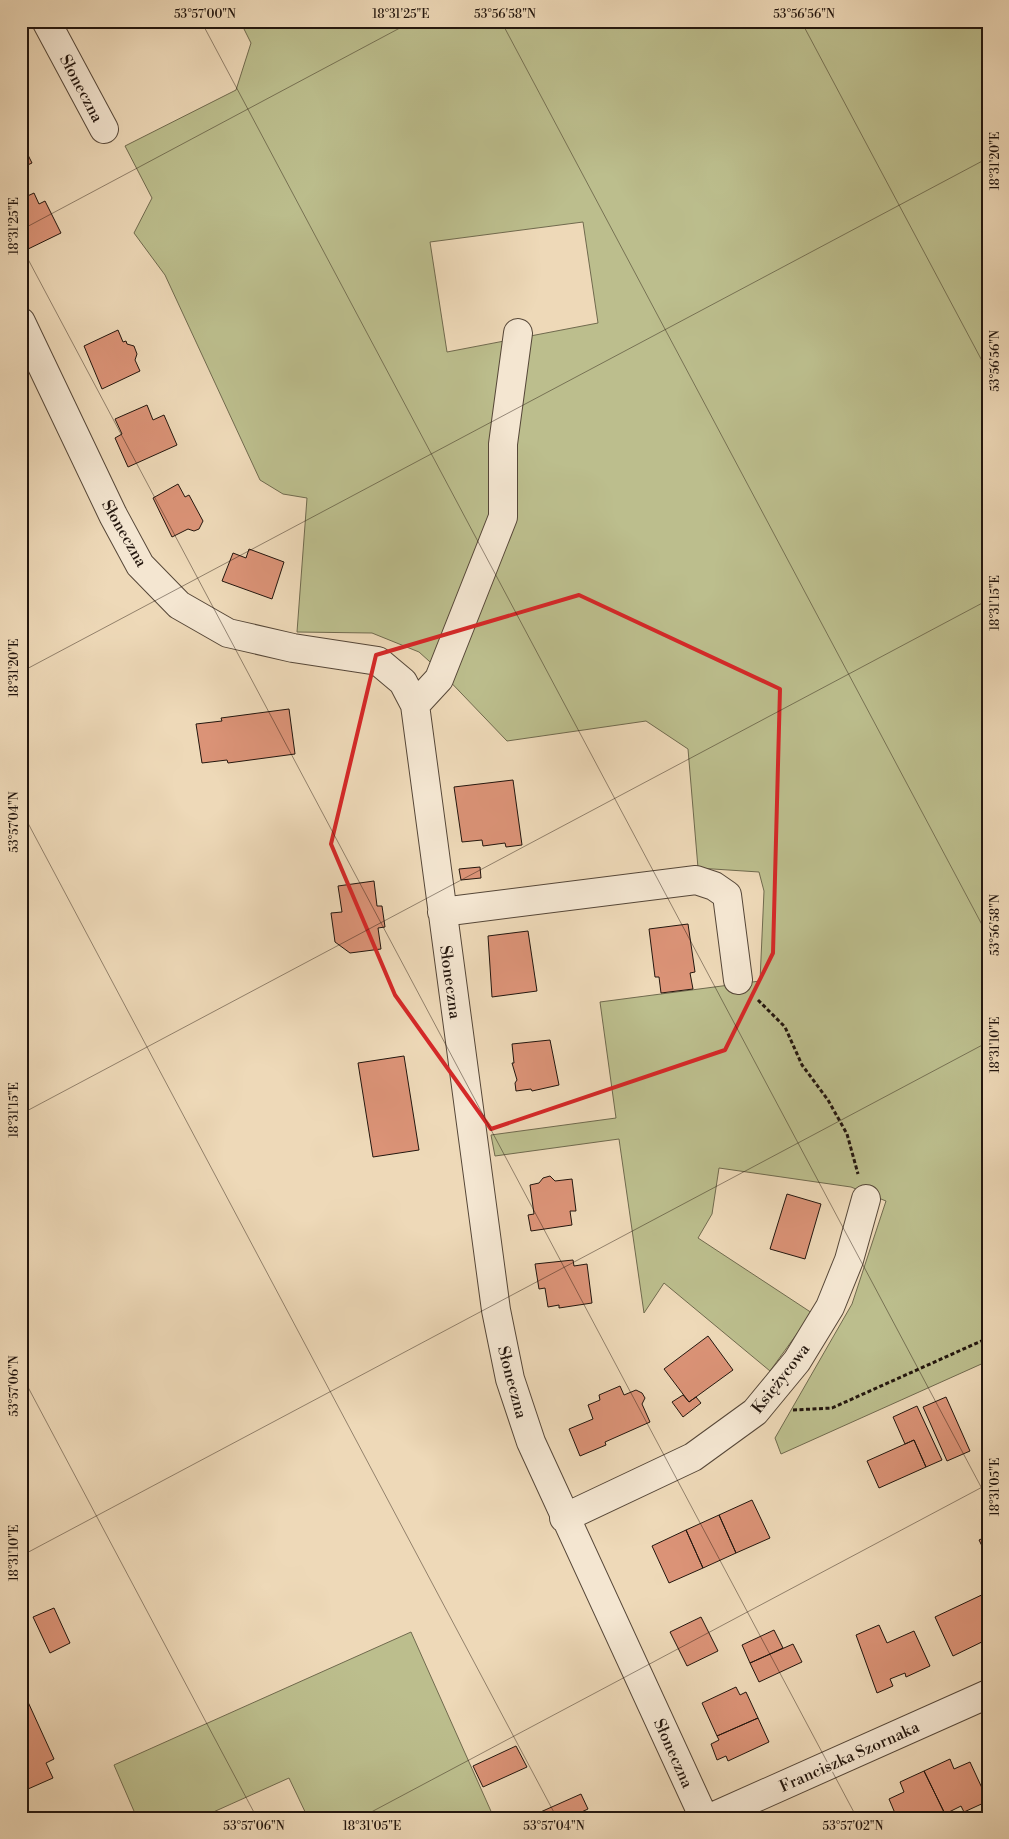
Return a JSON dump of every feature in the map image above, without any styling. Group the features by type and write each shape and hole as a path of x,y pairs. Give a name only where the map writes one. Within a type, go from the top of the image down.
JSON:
{"street":[{"name":"Słoneczna","path":"46,21 104,129"},
{"name":"Słoneczna","path":"21,322 113,515 140,565 179,605 228,633 293,648 378,661 403,682 415,705 496,1310 510,1379 531,1442 564,1518 599,1587 704,1818"},
{"path":"415,705 439,679 503,517 503,444 518,333"},
{"path":"442,912 696,880 714,886 727,895 738,980"},
{"name":"Księżycowa","path":"564,1518 693,1457 755,1412 797,1361 830,1307 849,1260 866,1199"},
{"name":"Franciszka Szornaka","path":"710,1818 988,1694"}],"path":[{"path":"738,980 786,1027 802,1065 828,1100 847,1134 866,1199"},
{"path":"755,1412 832,1408 988,1338"}],"highlighted area":[{"path":"579,595 780,689 773,953 725,1050 491,1129 395,995 331,844 376,655"}],"green space":[{"path":"240,21 988,21 988,1361 781,1454 775,1438 852,1304 886,1201 851,1187 719,1168 712,1214 698,1238 812,1313 770,1371 664,1283 644,1313 619,1139 495,1156 491,1135 616,1118 600,1002 760,981 764,891 759,872 698,868 688,749 646,721 507,741 439,670 419,652 372,633 297,632 307,498 283,494 260,480 165,275 134,233 152,198 125,146 236,90 251,43","holes":["583,222 598,323 447,352 430,242"]},
{"path":"411,1632 494,1818 308,1818 289,1778 200,1818 137,1818 114,1765"}],"building":[{"path":"21,141 32,163 21,168"},
{"path":"34,193 39,204 45,201 61,233 24,251 21,245 21,199"},
{"path":"118,330 123,342 126,341 127,344 134,346 137,354 135,360 140,371 102,389 84,346"},
{"path":"147,405 153,420 164,415 177,445 128,467 115,438 122,434 115,419"},
{"path":"178,484 185,497 189,495 203,521 199,529 194,531 188,529 172,537 153,498"},
{"path":"249,549 284,562 272,599 222,581 233,553 246,558"},
{"path":"289,709 295,754 228,763 227,760 202,763 196,724 222,721 221,718"},
{"path":"513,780 522,845 506,847 505,843 483,846 482,840 462,842 454,787"},
{"path":"480,867 481,878 461,880 459,869"},
{"path":"374,881 377,906 382,906 385,927 378,928 381,949 350,953 335,942 331,913 342,912 338,886"},
{"path":"688,924 695,972 690,973 693,989 661,993 659,977 655,977 649,929"},
{"path":"528,931 537,991 492,997 488,936"},
{"path":"550,1040 559,1085 532,1091 531,1089 516,1091 515,1083 517,1080 512,1063 514,1063 512,1044"},
{"path":"404,1056 419,1150 373,1157 358,1063"},
{"path":"550,1176 555,1181 572,1179 576,1211 570,1211 572,1225 531,1231 528,1215 534,1214 530,1185 539,1183 543,1178"},
{"path":"787,1194 821,1204 805,1259 770,1249"},
{"path":"573,1260 574,1266 587,1264 592,1303 559,1308 559,1305 548,1307 545,1288 539,1289 535,1264"},
{"path":"708,1336 733,1370 689,1402 664,1369"},
{"path":"620,1386 624,1395 636,1390 642,1393 645,1398 642,1404 650,1422 605,1442 606,1445 580,1456 569,1429 593,1419 588,1405 600,1400 599,1395"},
{"path":"683,1395 689,1402 696,1397 701,1403 683,1417 672,1402"},
{"path":"946,1397 970,1451 947,1461 923,1407"},
{"path":"917,1406 942,1460 926,1467 914,1440 905,1444 893,1417"},
{"path":"914,1440 926,1467 879,1488 867,1461"},
{"path":"752,1500 770,1538 736,1553 719,1515"},
{"path":"719,1515 736,1553 703,1568 686,1530"},
{"path":"686,1530 703,1568 669,1583 652,1546"},
{"path":"988,1536 988,1558 979,1540"},
{"path":"988,1592 988,1639 953,1656 935,1617"},
{"path":"54,1608 70,1643 50,1653 33,1617"},
{"path":"701,1617 718,1651 687,1666 670,1632"},
{"path":"879,1625 887,1643 914,1631 930,1666 906,1677 905,1673 890,1679 893,1686 877,1693 856,1635"},
{"path":"774,1630 783,1648 750,1663 742,1645"},
{"path":"793,1644 802,1662 759,1682 750,1663"},
{"path":"736,1687 740,1695 746,1692 758,1718 717,1736 702,1703"},
{"path":"28,1702 54,1759 46,1763 53,1778 28,1789 21,1774 21,1705"},
{"path":"758,1718 769,1742 728,1761 726,1756 717,1760 711,1744 719,1740 717,1736"},
{"path":"516,1746 527,1767 483,1787 473,1766"},
{"path":"950,1759 954,1769 970,1762 988,1801 964,1812 961,1806 945,1814 924,1771"},
{"path":"924,1771 945,1814 936,1818 897,1818 889,1799 904,1792 900,1782"},
{"path":"581,1794 588,1809 575,1815 576,1818 527,1818"}]}
